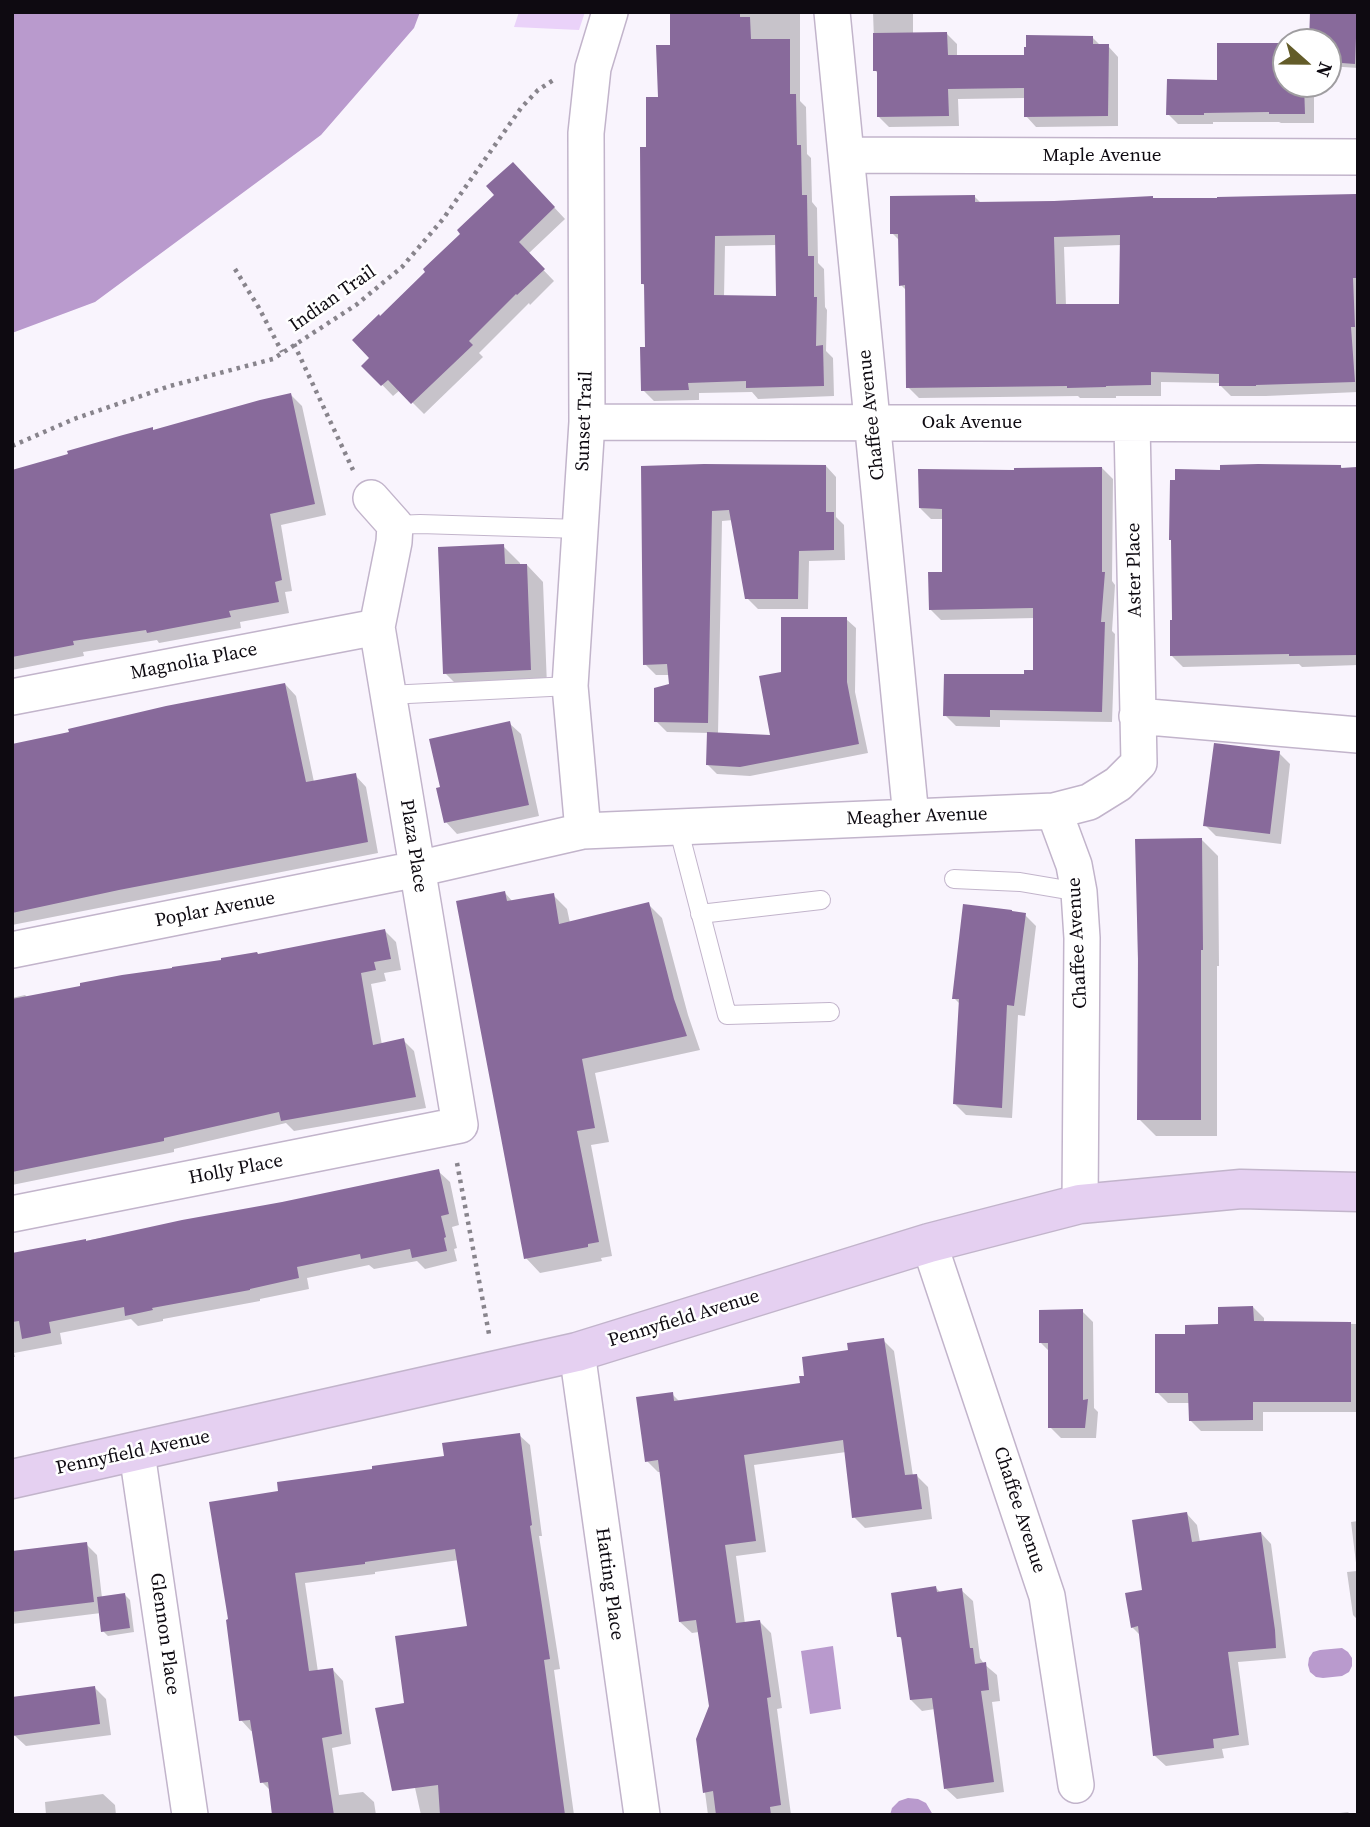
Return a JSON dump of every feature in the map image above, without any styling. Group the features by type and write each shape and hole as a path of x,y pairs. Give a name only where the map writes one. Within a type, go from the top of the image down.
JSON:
{"street":[{"name":"Sunset Trail","path":"583,831 570,686 587,422 586,133 593,68 610,12"},
{"name":"Chaffee Avenue","path":"832,12 911,817"},
{"name":"Maple Avenue","path":"846,155 1358,157"},
{"name":"Oak Avenue","path":"587,422 1358,424"},
{"name":"Aster Place","path":"1132,424 1137,716"},
{"path":"371,498 395,526"},
{"name":"Plaza Place","path":"395,526 377,627 460,1125"},
{"name":"Magnolia Place","path":"12,696 377,627"},
{"path":"1137,716 1358,735"},
{"name":"Meagher Avenue","path":"417,869 583,831 1054,811 1088,802 1118,784 1139,763 1137,716"},
{"name":"Chaffee Avenue","path":"1054,811 1074,865 1079,892 1083,962 1080,1204"},
{"name":"Poplar Avenue","path":"12,950 417,869"},
{"name":"Holly Place","path":"12,1214 460,1125"},
{"name":"Pennyfield Avenue","path":"12,1479 577,1352 929,1243 1080,1204 1241,1189 1358,1192"},
{"name":"Chaffee Avenue","path":"929,1243 1047,1596 1076,1785"},
{"name":"Hatting Place","path":"577,1352 642,1815"},
{"name":"Glennon Place","path":"137,1452 190,1815"}],"lane":[{"path":"395,526 420,524 580,529"},
{"path":"388,695 570,686"},
{"path":"678,827 727,1015 830,1012"},
{"path":"954,879 1020,882 1079,892"},
{"path":"700,914 821,900"}],"path":[{"name":"Indian Trail","path":"12,446 74,419 170,386 273,359 356,305 402,267 443,219 529,98 547,83 569,72 593,68"},
{"path":"235,269 282,352"},
{"path":"294,344 361,486 371,498"},
{"path":"460,1125 454,1147 495,1372"}],"shaded area":[{"path":"12,12 420,12 414,28 321,135 95,302 12,333"},
{"path":"519,12 585,12 579,30 514,27"},
{"path":"833,1646 841,1709 810,1714 801,1651"},
{"path":"1342,1648 1352,1658 1349,1672 1342,1676 1323,1678 1310,1672 1309,1658 1313,1652"},
{"path":"908,1798 926,1803 933,1815 890,1815 892,1808 899,1801"}],"building":[{"path":"670,12 740,12 740,17 750,17 751,39 790,39 790,94 796,94 802,195 807,195 808,256 814,256 816,346 823,345 824,386 746,388 746,381 688,383 689,390 641,391 640,347 645,347 644,284 641,284 640,147 646,147 646,97 658,97 656,45 670,45","holes":["775,235 776,296 714,295 715,236"]},
{"path":"1310,12 1357,12 1355,64 1342,63 1342,28 1309,28"},
{"path":"947,32 948,55 1024,55 1026,35 1093,36 1093,44 1109,44 1108,116 1024,117 1024,88 948,89 949,116 877,117 877,71 873,71 873,33"},
{"path":"1217,43 1272,43 1272,98 1304,98 1305,114 1269,112 1166,115 1167,79 1217,80"},
{"path":"513,162 555,207 519,242 545,269 469,341 473,345 411,404 388,380 381,386 361,366 369,358 352,340 425,272 423,269 460,234 457,230 494,195 486,186"},
{"path":"1356,194 1358,278 1353,278 1355,327 1351,327 1355,382 1219,386 1219,374 1151,372 1151,385 906,388 905,285 899,286 898,234 890,234 890,196 975,195 975,202 1153,196","holes":["1120,235 1119,304 1056,304 1054,237"]},
{"path":"291,393 315,504 270,514 282,580 275,582 279,602 229,611 231,617 147,633 146,630 73,641 74,645 12,657 12,470 123,435 153,427 153,430"},
{"path":"826,465 826,512 834,512 834,550 799,551 798,599 745,599 729,510 712,511 708,723 654,722 654,688 669,684 667,664 643,665 641,466"},
{"path":"1220,465 1357,467 1358,655 1170,656 1170,480 1175,480 1175,469 1220,470"},
{"path":"1102,467 1102,572 1105,572 1101,622 1105,622 1102,712 990,710 990,717 943,716 944,674 1024,674 1024,670 1033,670 1033,608 929,610 928,572 942,572 942,509 919,508 918,469"},
{"path":"504,544 505,564 527,564 531,670 443,674 438,547"},
{"path":"781,617 847,617 847,682 859,744 740,767 706,765 707,732 770,735 759,676 781,672"},
{"path":"285,683 306,782 356,773 368,842 12,913 12,744 166,706"},
{"path":"510,721 529,805 444,823 436,788 440,787 429,739"},
{"path":"1214,743 1280,751 1270,834 1203,826"},
{"path":"1202,838 1201,1120 1137,1120 1138,959 1135,839"},
{"path":"505,891 507,901 554,893 559,924 649,902 674,999 687,1036 582,1059 595,1128 577,1131 599,1242 588,1244 588,1247 524,1259 456,901"},
{"path":"963,904 1026,913 1014,1006 1007,1005 1002,1108 953,1104 959,999 952,999"},
{"path":"385,929 391,959 374,962 376,970 361,973 373,1045 404,1038 416,1097 281,1121 279,1112 164,1138 164,1141 12,1172 12,999 122,975 257,952 258,954"},
{"path":"439,1169 449,1214 441,1216 447,1251 412,1258 410,1249 361,1259 360,1254 297,1267 299,1278 125,1316 124,1307 49,1322 51,1333 22,1339 19,1321 12,1322 12,1253 86,1241"},
{"path":"1253,1306 1254,1321 1351,1322 1351,1402 1253,1402 1253,1420 1189,1421 1188,1393 1155,1393 1155,1334 1185,1334 1185,1325 1218,1324 1218,1307"},
{"path":"1083,1309 1083,1400 1088,1399 1085,1428 1048,1428 1048,1343 1039,1343 1039,1310"},
{"path":"884,1338 905,1475 917,1474 922,1509 852,1518 843,1440 744,1455 756,1541 725,1545 736,1623 760,1620 771,1697 767,1698 781,1805 770,1807 771,1815 716,1815 713,1791 703,1793 696,1739 709,1706 696,1620 679,1622 658,1460 645,1462 636,1397 673,1392 674,1401 800,1383 799,1376 804,1376 802,1357 848,1350 847,1343"},
{"path":"520,1433 530,1526 550,1659 544,1660 565,1815 440,1815 438,1785 392,1791 375,1708 404,1703 395,1636 467,1626 455,1549 295,1573 309,1671 333,1668 342,1734 322,1738 334,1815 272,1815 268,1782 260,1783 250,1720 239,1721 228,1619 209,1502 278,1491 277,1482 444,1456 442,1443"},
{"path":"1187,1512 1192,1542 1261,1532 1276,1648 1228,1652 1239,1735 1213,1739 1214,1748 1153,1756 1138,1626 1131,1628 1125,1593 1142,1590 1132,1520"},
{"path":"87,1542 94,1602 12,1612 12,1551"},
{"path":"936,1586 937,1592 962,1588 970,1648 973,1648 975,1664 986,1662 989,1690 981,1691 994,1782 944,1789 932,1698 910,1700 901,1637 897,1637 891,1593"},
{"path":"125,1593 130,1628 101,1632 97,1597"},
{"path":"95,1686 100,1724 12,1736 12,1697"}]}
